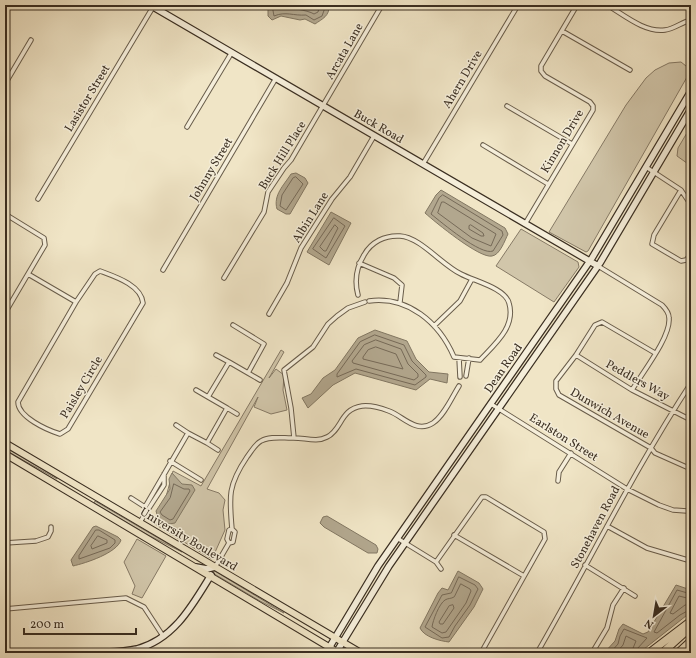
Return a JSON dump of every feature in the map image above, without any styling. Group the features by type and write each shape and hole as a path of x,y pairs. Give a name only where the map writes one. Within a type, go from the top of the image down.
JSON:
{"highway":[{"path":"649,653 691,621"},
{"path":"662,653 691,627"},
{"path":"678,653 691,641"}],"main road":[{"name":"Buck Road","path":"152,6 598,266"},
{"name":"Dean Road","path":"327,650 364,587 397,538 590,262 691,91"},
{"name":"Dean Road","path":"337,653 367,600 405,543 598,266 691,109"},
{"name":"University Boulevard","path":"5,443 361,653"},
{"name":"University Boulevard","path":"5,454 211,575 327,650 337,653"},
{"path":"41,475 81,495 86,495 89,492"},
{"path":"196,567 207,569 215,567"},
{"path":"94,653 136,651 163,636 184,618 211,575"}],"street":[{"name":"Arcata Lane","path":"323,106 382,5"},
{"name":"Ahern Drive","path":"423,164 518,5"},
{"name":"Kinnon Drive","path":"525,224 593,110 593,106 590,102 545,76 541,72 541,66 577,5"},
{"path":"607,5 645,27 654,30 675,28 691,20"},
{"name":"Lasistor Street","path":"38,198 152,6"},
{"path":"562,31 630,70"},
{"path":"5,84 31,40"},
{"path":"187,127 232,52"},
{"name":"Johnny Street","path":"163,270 276,78"},
{"name":"Buck Hill Place","path":"224,278 264,212 268,192 291,160 323,106"},
{"path":"508,106 572,144"},
{"name":"Albin Lane","path":"269,314 287,282 302,248 332,200 350,177 374,136"},
{"path":"483,145 548,184"},
{"path":"646,167 681,190 691,204"},
{"path":"681,190 654,234 652,244 681,261 686,260 691,254"},
{"path":"5,214 44,238 45,245 5,313"},
{"path":"294,438 291,408 284,370 313,347 328,324 348,308 378,300 400,302 422,313 434,326 454,357 480,360 505,333 509,324 511,310 505,294 460,274 415,240 401,236 378,240 367,249 359,263 355,283 358,295"},
{"path":"359,263 394,278 402,285 400,302"},
{"path":"598,266 662,305 668,312 670,320 666,334 632,390"},
{"name":"Paisley Circle","path":"100,271 113,276 138,290 142,296 143,303 68,429 60,434 51,431 22,414 18,407 18,402 76,302 95,274 100,271"},
{"path":"28,274 76,302"},
{"path":"434,326 460,301 472,279"},
{"path":"576,355 595,324 602,322 655,352"},
{"path":"233,325 264,344 248,373"},
{"path":"216,355 260,380"},
{"name":"Peddlers Way","path":"576,355 632,390 691,420"},
{"name":"Dunwich Avenue","path":"576,355 556,381 556,389 560,395 651,448"},
{"path":"460,358 460,377"},
{"path":"466,376 469,358"},
{"path":"208,397 229,362"},
{"name":"Stonehaven Road","path":"537,653 570,596 585,565 627,488 691,383"},
{"path":"215,567 229,543 233,542 235,532 232,529 229,498 232,485 237,472 260,441 268,438 320,440 329,437 344,415 352,409 362,406 374,406 389,411 418,427 428,425 439,417 459,386"},
{"path":"196,390 237,414"},
{"name":"Earlston Street","path":"491,404 571,452 627,488 659,505 673,510 687,511 691,509"},
{"path":"207,444 227,408"},
{"path":"176,425 218,450"},
{"path":"145,513 145,507 170,461 188,433"},
{"path":"651,448 655,453 691,469"},
{"path":"558,481 559,472 571,452"},
{"path":"170,461 201,480"},
{"path":"140,522 164,485 164,473"},
{"path":"436,562 454,534 482,497 486,497 542,529 545,535 545,540 481,653"},
{"path":"132,498 145,507"},
{"path":"607,526 647,548 691,561"},
{"path":"5,544 36,542 48,537 51,527"},
{"path":"229,543 227,539 229,530 232,529"},
{"path":"454,534 524,576"},
{"path":"397,538 436,562 441,569"},
{"path":"585,565 635,596"},
{"path":"592,653 607,628 613,605 624,588"},
{"path":"5,609 126,598 144,607 163,636"}],"shaded area":[{"path":"681,62 691,70 588,251 586,252 549,232 626,105 646,78 655,70 669,63"},
{"path":"691,126 691,166 677,156 678,148"},
{"path":"521,229 578,262 579,267 554,302 496,266"},
{"path":"281,350 284,352 269,378 276,369 284,375 283,390 287,410 271,414 254,407 258,397 207,489 219,493 225,500 223,510 225,530 212,559 153,523 156,519 160,519 173,471 201,486"},
{"path":"5,447 57,478 57,479 5,450"},
{"path":"95,501 182,552 148,535 94,503"},
{"path":"137,539 166,556 142,598 132,594 135,586 124,562"},
{"path":"213,570 284,613 260,601 211,572"}],"water":[{"path":"268,5 329,5 329,9 327,15 315,24 305,19 300,20 281,16 272,20 268,16"},
{"path":"296,173 305,178 308,183 290,214 286,214 277,209 277,199 280,190 291,174"},
{"path":"441,190 505,228 508,234 502,247 495,255 486,255 468,246 425,213 436,195"},
{"path":"331,212 351,223 329,265 307,252"},
{"path":"375,330 407,341 416,359 429,372 448,374 447,383 430,379 416,390 355,373 333,385 308,408 302,398 311,394 323,378 335,370 358,338"},
{"path":"172,473 182,484 192,485 195,490 175,523 169,524 158,518 156,511 170,489 169,479"},
{"path":"327,516 376,545 378,549 377,553 368,553 324,527 320,523 323,517"},
{"path":"96,526 121,540 114,549 100,557 73,566 71,560 93,527"},
{"path":"458,571 479,583 483,589 474,607 449,642 437,640 425,634 420,628 438,593 442,588 448,590"},
{"path":"676,585 691,590 691,612 639,653 604,653 615,641 619,629 623,624 643,634 648,632"}]}
